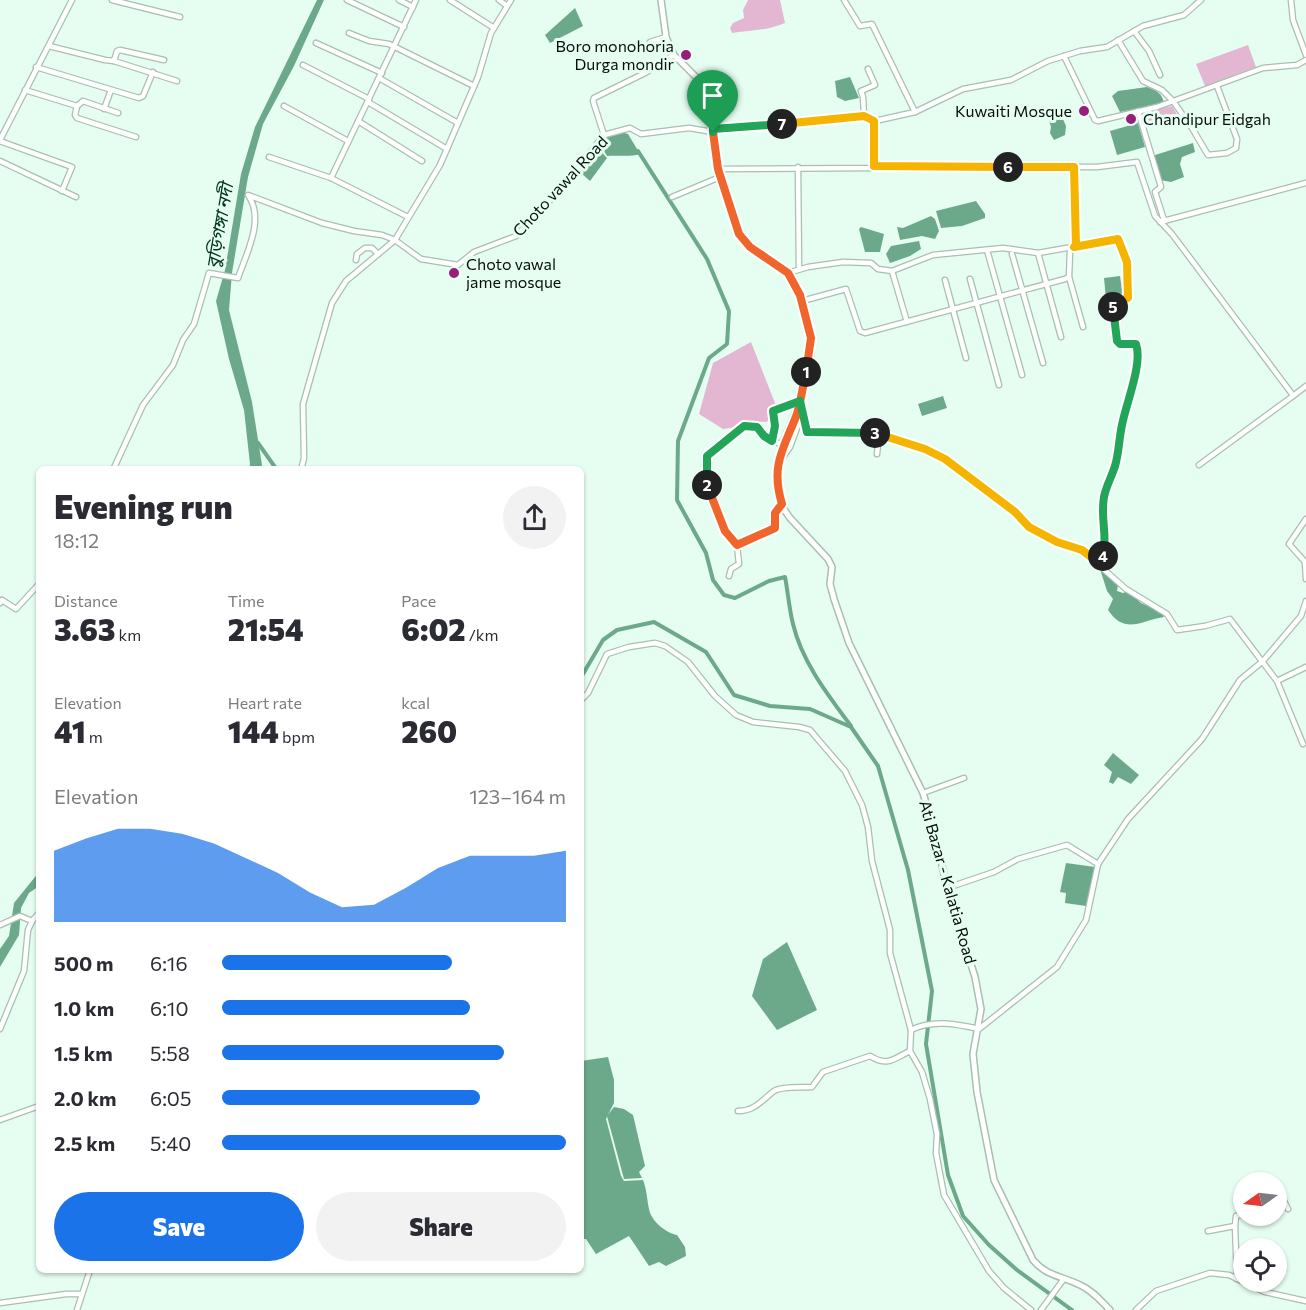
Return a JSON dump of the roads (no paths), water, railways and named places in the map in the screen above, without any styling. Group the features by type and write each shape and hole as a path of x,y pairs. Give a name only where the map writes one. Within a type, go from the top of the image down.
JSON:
{"main road":[{"path":"662,0 666,37 674,55 698,79 705,91 718,169 739,234 750,247 788,273 802,301 811,338 811,354 800,401"},
{"name":"Ati Bazar - Kalatia Road","path":"800,401 782,445 777,465 776,478 782,504 790,518 828,559 832,567 830,584 849,643 923,793 935,833 947,888 975,977 981,1009 973,1054 977,1092 994,1180 1033,1260 1044,1271 1080,1285 1095,1295 1110,1310"}],"street":[{"path":"62,190 72,167 0,141 72,0"},
{"path":"112,0 180,17"},
{"path":"347,0 404,27"},
{"path":"399,0 413,7"},
{"path":"331,178 416,0"},
{"path":"450,0 494,28"},
{"path":"499,0 507,6"},
{"path":"302,466 304,449 303,404 320,349 328,313 346,281 395,240 440,165 474,86 494,28 511,0"},
{"path":"844,0 860,26 872,24 915,112"},
{"path":"868,69 875,85 861,91 864,116 874,121 915,112 963,89 1011,80 1064,56 1107,47 1143,26 1184,15 1201,0"},
{"path":"1064,56 1095,120 1114,119 1217,86 1263,68 1297,65 1306,58 1293,20 1291,0"},
{"path":"1134,31 1149,51 1160,75"},
{"path":"350,33 395,47 474,86"},
{"path":"650,42 666,37"},
{"path":"1118,40 1143,81 1162,90 1173,101 1208,155 1227,153 1236,148 1237,139 1217,86"},
{"path":"316,43 381,76 458,123"},
{"path":"49,45 114,61 177,81"},
{"path":"114,61 117,51 120,50 164,60"},
{"path":"604,135 594,98 645,73 674,55"},
{"path":"303,65 447,149"},
{"path":"36,67 141,98 153,72"},
{"path":"705,91 723,89"},
{"path":"25,90 77,106"},
{"path":"104,109 111,90"},
{"path":"117,113 83,100 77,106 75,115 136,137"},
{"path":"284,106 348,141"},
{"path":"1137,111 1161,187 1155,192 1162,221"},
{"name":"Choto vawal Road","path":"115,466 143,405 173,365 183,340 194,324 209,273 238,278 253,233 257,210 248,195 322,223 382,235 395,240 421,259 454,265 464,261 474,252 516,236 559,191 604,135 630,128 641,134 689,128 713,131 864,116"},
{"path":"358,121 422,161"},
{"path":"874,121 874,166"},
{"path":"269,157 331,178 408,217"},
{"path":"0,161 76,197"},
{"path":"718,169 871,168 874,166 1097,168 1137,162 1155,216 1172,234 1293,396"},
{"path":"798,167 799,269"},
{"path":"1074,167 1076,245 1070,251 1069,277 1083,327"},
{"path":"672,197 720,177"},
{"path":"1162,221 1306,183"},
{"path":"788,273 843,262 871,263 878,269 892,271 933,255 1003,248 1038,253 1118,239 1127,262 1128,298 1112,305 1117,341 1120,344 1136,344 1138,350 1136,369 1121,427 1116,464 1104,497 1106,547 1100,564"},
{"path":"356,260 357,254 365,248 372,248 378,254"},
{"path":"987,250 1022,375"},
{"path":"1038,253 1061,337"},
{"path":"1012,254 1043,363"},
{"path":"892,271 906,322"},
{"path":"802,301 846,289 862,333 1069,277"},
{"path":"970,279 999,385"},
{"path":"945,280 966,358"},
{"path":"1200,465 1306,386"},
{"path":"772,441 777,408 800,401 807,432 867,431 925,449 945,459 1015,512 1029,527 1057,542 1082,550 1126,589 1167,614 1177,630 1230,619 1277,681 1303,744"},
{"path":"777,465 790,447 800,425 802,414"},
{"path":"729,576 730,569 739,564 737,545 725,531 715,510 705,480 707,456 744,426 757,427 764,436 782,445"},
{"path":"877,454 879,434"},
{"path":"737,545 775,528 775,513 782,504"},
{"path":"1306,519 1288,544 1305,562 1306,579"},
{"path":"0,603 2,600 16,609 36,587"},
{"path":"911,1030 925,1025 953,1023 979,1029 1057,967 1086,920 1098,864 1128,819 1202,740 1240,680 1263,661 1301,616 1306,601"},
{"path":"584,697 607,654 629,647 655,644 665,646 688,662 715,696 736,715 753,722 810,730 845,771 862,805 890,930 890,953 911,1030 910,1051 922,1072 930,1099 937,1134 936,1153 944,1195 989,1270 1004,1288 1031,1310"},
{"path":"1277,681 1306,667"},
{"path":"923,793 964,778"},
{"path":"947,888 994,872 1018,859 1067,845 1098,864"},
{"path":"1,924 20,916 32,921"},
{"path":"0,1029 24,971 28,930 36,916"},
{"path":"738,1111 748,1110 761,1104 776,1090 812,1087 823,1071 853,1060 870,1056 886,1063 910,1051"},
{"path":"0,1120 36,1107"},
{"path":"1208,1231 1235,1226 1235,1238"},
{"path":"77,1310 89,1273"},
{"path":"1136,1310 1156,1291 1204,1274 1216,1273 1233,1277"},
{"path":"1041,1310 1049,1303 1063,1280"},
{"path":"1265,1292 1306,1301"},
{"path":"0,1303 81,1294"}],"waterway":[{"path":"638,151 707,259 729,311 727,344 709,358 678,441 677,500 706,553 713,580 724,595 735,598 769,581 785,577 790,612 803,652 817,678 851,726"},
{"path":"258,443 274,466"},
{"path":"584,672 603,640 617,630 654,622 706,652 734,695 770,706 810,709 851,727 878,766 908,870 932,991 926,1044 948,1175 963,1216 989,1245 1017,1270 1072,1310"}],"place":[{"name":"Boro monohoria Durga mondir","path":"686,55"},
{"name":"Kuwaiti Mosque","path":"1084,111"},
{"name":"Chandipur Eidgah","path":"1131,119"},
{"name":"Choto vawal jame mosque","path":"454,273"}],"water label":[{"name":"বুড়িগঙ্গা নদী","path":"220,226"}]}
